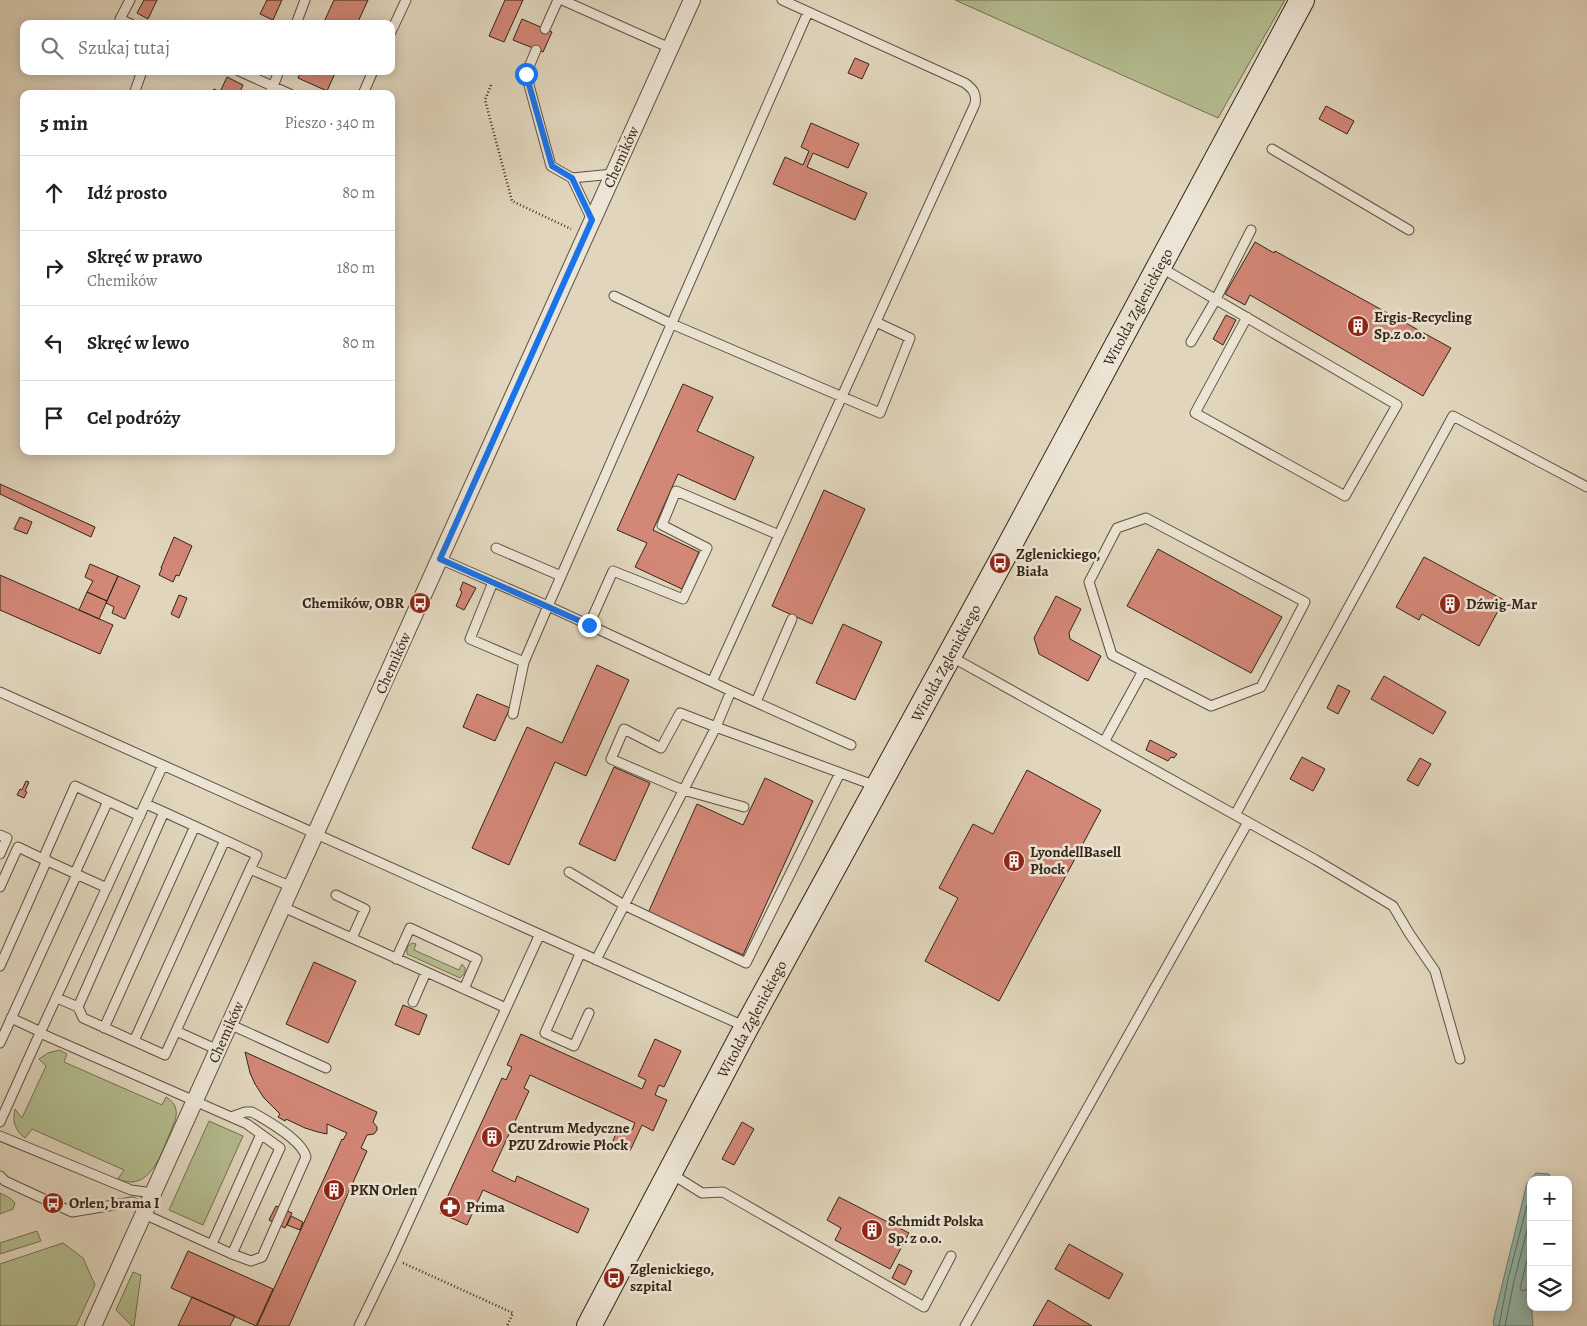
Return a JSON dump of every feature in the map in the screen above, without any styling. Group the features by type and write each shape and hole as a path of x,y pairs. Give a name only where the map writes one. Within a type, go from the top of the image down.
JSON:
{"street":[{"name":"Chemików","path":"93,1326 692,0"},
{"name":"Witolda Zglenickiego","path":"589,1326 746,1028 950,656 1302,0"}],"lane":[{"path":"122,20 120,19 130,0"},
{"path":"298,19 305,0"},
{"path":"395,23 406,0"},
{"path":"545,29 558,0"},
{"path":"562,0 670,48"},
{"path":"712,682 975,104 976,98 971,87 965,83 782,0"},
{"path":"513,714 524,662 808,12"},
{"path":"536,50 526,74 552,166 572,178 592,220"},
{"path":"135,90 141,75"},
{"path":"246,75 271,90 277,75"},
{"path":"365,90 371,75"},
{"path":"1272,149 1409,230"},
{"path":"572,178 613,174"},
{"path":"1191,342 1216,299 1251,230"},
{"path":"1160,267 1247,317 1397,405 1345,496 1195,413 1247,317"},
{"path":"614,296 672,324 880,413 910,338 876,322"},
{"path":"1235,815 1453,416 1587,487"},
{"path":"589,625 613,572 683,599 707,548 662,525 676,491 779,535"},
{"path":"1146,518 1305,602 1261,687 1211,706 1143,671 1112,655 1089,582 1117,528 1146,518"},
{"path":"496,548 561,576"},
{"path":"440,559 548,606 851,745"},
{"path":"493,582 470,639 524,662"},
{"path":"756,702 792,619"},
{"path":"950,656 1248,822 1394,906 1409,933 1435,971 1460,1058"},
{"path":"1104,742 1143,671"},
{"path":"596,960 716,727 731,691"},
{"path":"0,692 746,1028"},
{"path":"744,807 684,790 611,759 624,729 661,748 680,713 879,787"},
{"path":"0,1122 163,765"},
{"path":"568,872 624,905 746,963 840,773"},
{"path":"0,966 75,786 140,816"},
{"path":"0,1043 108,801"},
{"path":"57,998 78,1007 83,1018 165,1055 257,855 146,804"},
{"path":"78,1007 164,812"},
{"path":"965,1326 1248,822"},
{"path":"104,1028 195,826"},
{"path":"0,835 6,838 0,854"},
{"path":"134,1041 225,840"},
{"path":"0,887 18,847 107,888"},
{"path":"250,869 292,887"},
{"path":"336,895 364,909 352,938"},
{"path":"283,907 506,1008"},
{"path":"396,958 410,928 477,959 464,989"},
{"path":"359,1326 539,936"},
{"path":"580,954 545,1032 574,1046 589,1013"},
{"path":"413,1002 426,972"},
{"path":"12,1018 194,1102 247,1124 280,1148 232,1254"},
{"path":"229,1024 326,1068"},
{"path":"176,1031 218,1050"},
{"path":"0,1136 131,1190 148,1205 212,1244 251,1262 262,1257 306,1157 305,1152 296,1142 252,1112 245,1112 232,1117"},
{"path":"212,1244 261,1134"},
{"path":"670,1173 702,1193 723,1192 924,1307 951,1256"},
{"path":"0,1176 5,1181 72,1212 132,1202 148,1205"}],"path":[{"path":"491,85 485,100 512,201 577,232"},
{"path":"392,1258 513,1313 507,1326"}],"green space":[{"path":"955,0 1285,0 1218,118"},
{"path":"412,943 416,944 414,950 459,970 462,964 465,968 465,973 460,978 407,954 407,947"},
{"path":"59,1050 67,1054 64,1062 162,1105 166,1097 174,1104 176,1110 175,1121 156,1165 149,1174 140,1180 130,1182 118,1179 124,1170 32,1129 25,1138 19,1132 14,1122 15,1109 22,1118 46,1066 39,1059 48,1053"},
{"path":"209,1121 243,1136 203,1225 169,1210"},
{"path":"0,1193 15,1203 13,1209 0,1214"},
{"path":"37,1231 41,1241 0,1254 0,1243"},
{"path":"63,1243 83,1258 95,1285 76,1326 0,1326 0,1264"},
{"path":"133,1272 141,1275 134,1326 132,1326 116,1310"}],"water":[{"path":"1536,1173 1549,1174 1550,1176 1533,1176"},
{"path":"1527,1183 1527,1311 1532,1311 1533,1326 1494,1326 1493,1322"}],"building":[{"path":"144,0 157,0 148,19 137,13"},
{"path":"267,0 282,0 273,20 260,14"},
{"path":"334,0 368,0 359,20 325,20"},
{"path":"505,0 523,0 504,42 489,36"},
{"path":"522,19 552,32 543,52 513,40"},
{"path":"855,58 869,64 862,79 848,73"},
{"path":"299,75 334,75 327,90 298,78"},
{"path":"227,77 243,85 241,90 221,90"},
{"path":"1326,106 1354,121 1347,134 1319,119"},
{"path":"811,123 859,144 848,168 813,153 807,167 867,193 855,220 773,184 785,157 803,165 809,151 801,147"},
{"name":"Ergis-Recycling Sp.z o.o.","path":"1255,242 1274,253 1275,251 1451,348 1423,396 1250,295 1245,305 1225,294"},
{"path":"1226,315 1236,320 1223,345 1213,339"},
{"path":"683,384 713,397 697,431 754,457 735,500 678,474 653,530 699,552 682,589 635,567 647,543 617,530"},
{"path":"0,484 95,527 91,537 0,494"},
{"path":"824,490 865,509 812,624 772,606"},
{"path":"20,517 32,522 27,534 14,529"},
{"path":"174,537 192,546 179,576 176,575 173,582 159,575"},
{"path":"1158,549 1282,617 1251,673 1127,606"},
{"name":"Dźwig-Mar","path":"1424,557 1504,600 1479,646 1422,614 1419,620 1396,607"},
{"path":"90,564 118,576 107,601 87,592 93,581 85,577"},
{"path":"0,575 113,625 100,654 0,610"},
{"path":"118,576 140,586 125,619 112,613 114,607 106,603"},
{"path":"463,582 476,588 464,610 456,606 462,592 460,590"},
{"path":"87,592 107,601 99,619 79,610"},
{"path":"179,595 187,598 179,618 171,614"},
{"path":"1056,596 1081,609 1069,633 1070,639 1101,656 1088,681 1039,654 1034,638"},
{"path":"843,624 882,642 855,700 816,683"},
{"path":"597,665 629,680 586,776 555,762 509,865 472,848 527,727 562,743"},
{"path":"1384,676 1446,712 1433,734 1371,699"},
{"path":"1338,685 1350,691 1338,714 1327,708"},
{"path":"477,694 510,708 495,741 463,727"},
{"path":"1150,740 1177,754 1168,761 1146,750"},
{"path":"1302,757 1325,769 1313,791 1290,779"},
{"path":"1420,758 1431,764 1418,786 1407,780"},
{"path":"614,767 650,783 615,861 579,844"},
{"name":"LyondellBasell Płock","path":"1027,770 1101,810 999,1001 925,961 958,898 939,888 973,824 993,834"},
{"path":"765,778 813,801 743,955 648,913 697,804 743,825"},
{"path":"26,781 29,782 24,798 17,795 20,789 22,790"},
{"path":"314,962 356,981 328,1043 286,1024"},
{"path":"403,1005 427,1015 419,1035 395,1025"},
{"name":"Centrum Medyczne PZU Zdrowie Płock","path":"521,1034 642,1089 646,1080 638,1076 655,1039 681,1051 664,1087 659,1085 655,1095 667,1100 653,1131 642,1125 630,1151 612,1143 620,1124 632,1130 635,1123 530,1075 524,1088 529,1091 492,1171 515,1182 517,1176 589,1209 578,1233 483,1190 467,1225 440,1213 502,1078 506,1080 512,1067 507,1065"},
{"name":"PKN Orlen","path":"245,1052 377,1112 373,1122 377,1130 374,1134 367,1135 361,1148 367,1151 289,1326 257,1326 342,1139 347,1133 327,1124 327,1134 318,1132 278,1117 280,1114 264,1098 255,1084"},
{"path":"742,1122 754,1129 734,1165 722,1159"},
{"name":"Schmidt Polska Sp. z o.o.","path":"839,1197 909,1233 890,1269 835,1240 841,1228 827,1220"},
{"path":"276,1206 292,1213 285,1228 269,1220"},
{"path":"291,1216 303,1222 300,1230 287,1225"},
{"path":"1069,1244 1123,1274 1109,1299 1055,1269"},
{"path":"188,1251 273,1289 256,1326 171,1288"},
{"path":"899,1264 912,1271 905,1285 892,1278"},
{"path":"192,1297 235,1316 230,1326 178,1326"},
{"path":"1048,1300 1092,1326 1033,1326"}],"place":[{"name":"Ergis-Recycling Sp.z o.o.","path":"1358,326"},
{"name":"Zglenickiego, Biała","path":"1000,563"},
{"name":"Chemików, OBR","path":"420,603"},
{"name":"Dźwig-Mar","path":"1450,604"},
{"name":"LyondellBasell Płock","path":"1014,861"},
{"name":"Centrum Medyczne PZU Zdrowie Płock","path":"492,1137"},
{"name":"PKN Orlen","path":"334,1190"},
{"name":"Orlen, brama I","path":"53,1203"},
{"name":"Prima","path":"450,1207"},
{"name":"Schmidt Polska Sp. z o.o.","path":"872,1230"},
{"name":"Zglenickiego, szpital","path":"614,1278"}],"route":[{"path":"526,74 552,166 572,178 592,220 440,559 589,625"}]}
